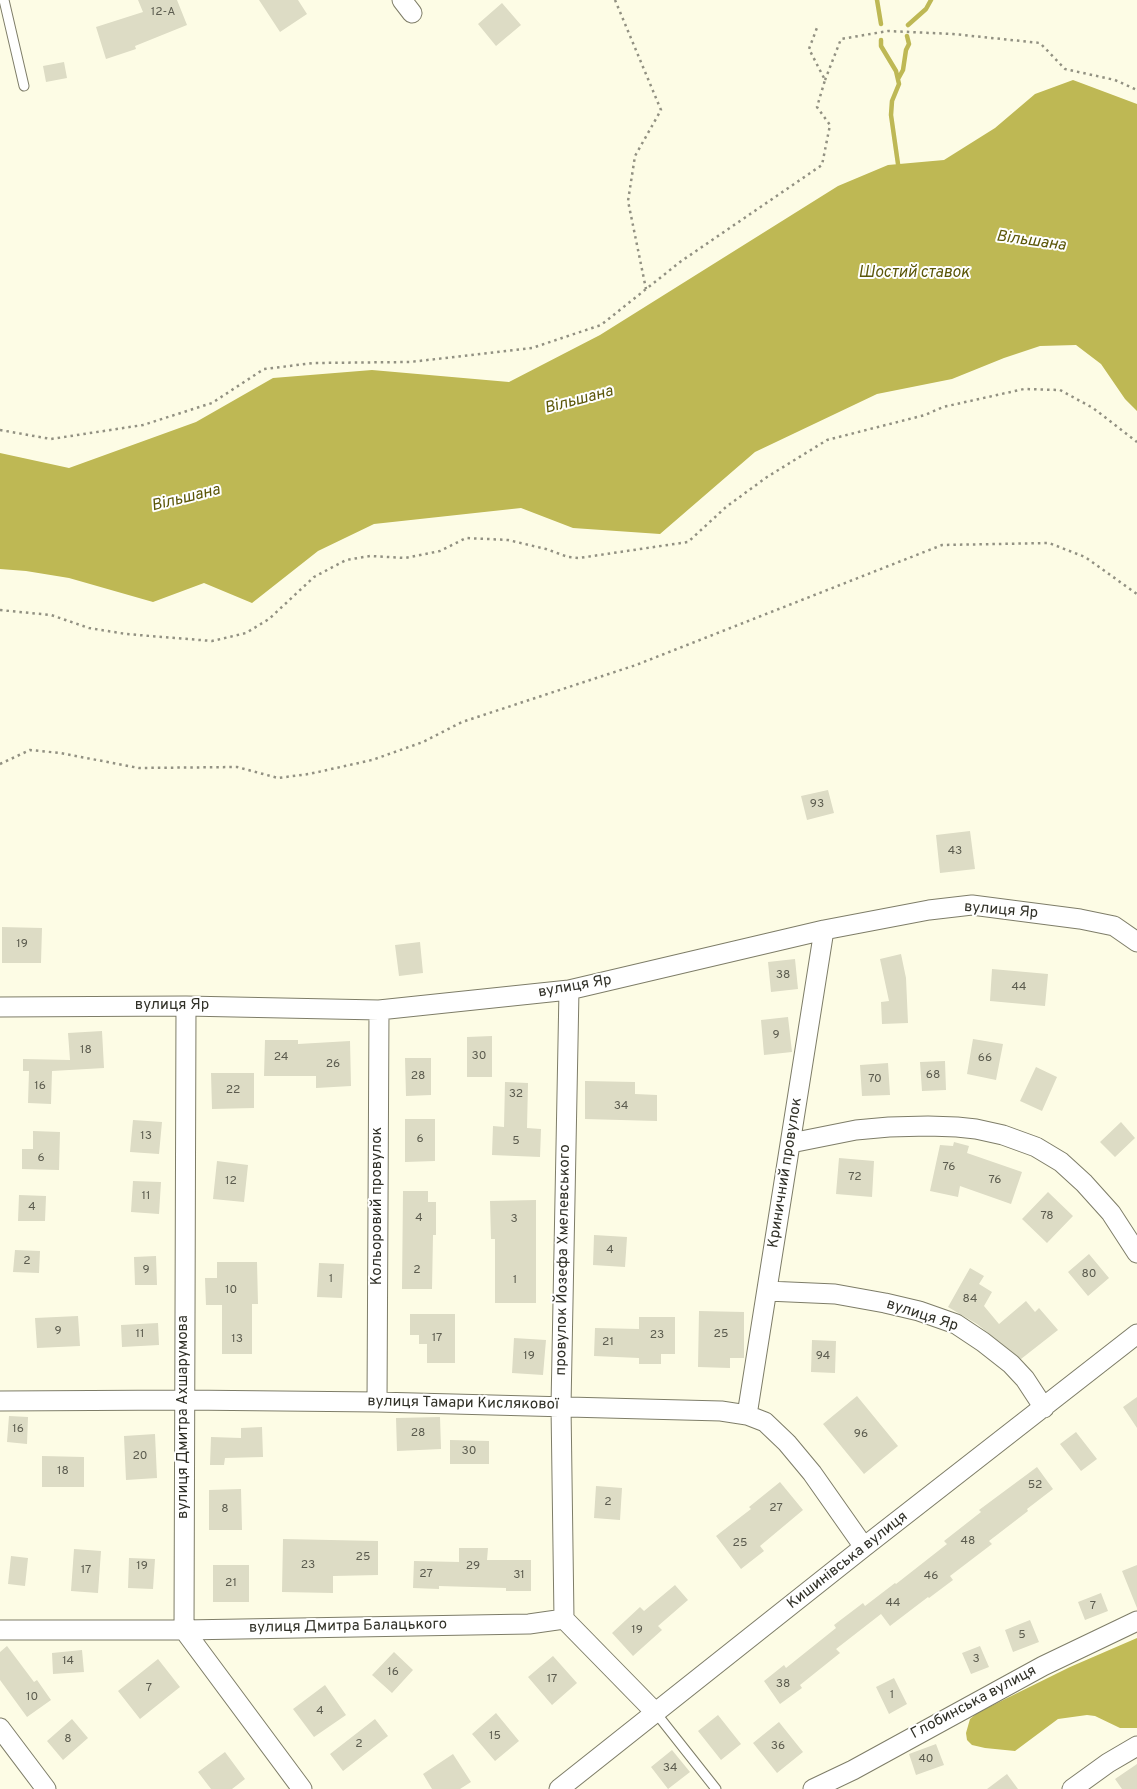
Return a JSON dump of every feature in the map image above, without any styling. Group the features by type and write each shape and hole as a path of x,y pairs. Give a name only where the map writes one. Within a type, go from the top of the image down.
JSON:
{"street":[{"name":"вулиця Яр","path":"0,1007 186,1006 379,1010 569,990 824,930 929,910 972,905 1080,919 1114,926 1137,942"},
{"name":"Криничний провулок","path":"747,1415 824,930"},
{"name":"провулок Йозефа Хмелевського","path":"564,1619 561,1406 569,990"},
{"name":"вулиця Дмитра Ахшарумова","path":"184,1630 186,1006"},
{"name":"Кольоровий провулок","path":"377,1402 379,1010"},
{"path":"791,1143 856,1130 908,1126 976,1129 1003,1134 1036,1147 1061,1162 1084,1183 1111,1213 1137,1253"},
{"name":"вулиця Яр","path":"767,1292 835,1294 885,1302 956,1324 1011,1364 1025,1379 1044,1408"},
{"name":"Кишинівська вулиця","path":"560,1789 864,1547 1137,1334"},
{"name":"вулиця Тамари Кислякової","path":"0,1401 377,1402 721,1411 747,1415 765,1422 787,1442 812,1473 864,1547"},
{"path":"564,1619 656,1713"},
{"name":"вулиця Дмитра Балацького","path":"0,1630 184,1630 529,1624 564,1619"},
{"name":"Глобинська вулиця","path":"813,1789 852,1770 1043,1666 1137,1621"},
{"path":"184,1630 302,1789"},
{"path":"0,1728 46,1789"},
{"path":"1072,1789 1108,1763 1137,1746"}],"lane":[{"path":"4,0 24,86"},
{"path":"656,1713 716,1789"}],"path":[{"path":"615,0 661,110 635,156 628,201 646,289"},
{"path":"818,25 808,49 825,80"},
{"path":"0,430 51,439 143,425 212,403 264,369 314,362 410,362 532,348 601,325 680,262 822,166 830,125 818,107 825,80 841,39 888,31 953,34 1040,43 1065,69 1115,80 1137,90"},
{"path":"0,610 51,615 89,628 126,634 212,641 246,633 269,619 314,577 346,560 370,556 405,558 440,551 466,538 508,540 546,549 568,557 579,558 688,542 726,507 767,477 827,440 925,415 943,407 1024,389 1060,390 1093,408 1137,442"},
{"path":"0,764 30,750 139,768 237,767 278,778 309,774 372,760 423,742 462,722 636,664 942,545 1049,543 1085,557 1137,594"}],"shaded area":[{"path":"1137,1638 1137,1728 1120,1728 1095,1716 1087,1715 1058,1719 1015,1751 985,1748 972,1745 967,1740 966,1733 970,1719 982,1709 1070,1667"}],"water":[{"name":"Шостий ставок","path":"1073,80 1137,104 1137,411 1125,399 1101,364 1076,345 1040,346 952,379 877,394 755,452 660,534 573,528 521,508 374,524 318,551 252,603 204,583 153,602 69,578 0,569 0,453 69,468 196,422 273,378 372,370 509,382 600,335 838,186 888,165 944,160 995,128 1035,94"}],"building":[{"path":"138,0 177,0 187,25 135,46 136,49 106,59 96,27 143,12"},
{"path":"259,0 298,0 307,14 280,32"},
{"path":"502,3 521,25 496,46 478,24"},
{"path":"64,62 67,78 46,82 43,66"},
{"path":"828,790 834,813 807,820 801,796"},
{"path":"970,831 975,869 940,873 936,835"},
{"path":"2,927 42,928 41,963 2,963"},
{"path":"420,942 423,973 399,976 395,945"},
{"path":"901,954 906,978 908,1023 882,1024 881,1002 889,1001 880,959"},
{"path":"795,959 798,989 771,992 768,962"},
{"path":"992,969 1048,974 1045,1006 990,1001"},
{"path":"788,1017 792,1052 764,1055 761,1020"},
{"path":"102,1031 104,1068 52,1071 51,1104 28,1103 29,1071 23,1071 23,1059 70,1060 68,1033"},
{"path":"492,1036 492,1077 467,1077 467,1037"},
{"path":"973,1039 1003,1044 996,1080 967,1074"},
{"path":"265,1040 298,1040 298,1044 350,1041 351,1086 316,1088 316,1076 264,1076"},
{"path":"405,1058 431,1058 431,1095 406,1096"},
{"path":"945,1061 946,1090 922,1091 920,1062"},
{"path":"888,1063 890,1095 862,1096 860,1065"},
{"path":"1036,1067 1057,1077 1042,1111 1020,1101"},
{"path":"211,1073 254,1073 254,1108 212,1109"},
{"path":"585,1081 635,1082 635,1094 657,1095 657,1121 585,1119"},
{"path":"505,1082 528,1083 527,1128 541,1129 540,1157 492,1155 493,1126 504,1127"},
{"path":"405,1119 435,1119 435,1161 405,1162"},
{"path":"133,1120 162,1122 159,1154 130,1152"},
{"path":"1121,1122 1135,1138 1115,1157 1100,1142"},
{"path":"33,1131 60,1132 59,1170 22,1169 22,1149 33,1149"},
{"path":"954,1142 969,1146 967,1153 1022,1172 1011,1204 960,1186 958,1197 930,1191 940,1145 953,1146"},
{"path":"839,1158 874,1161 872,1197 836,1194"},
{"path":"217,1161 248,1165 244,1202 213,1199"},
{"path":"133,1181 161,1182 159,1214 131,1212"},
{"path":"403,1191 428,1191 428,1202 436,1202 436,1235 433,1235 432,1289 402,1289"},
{"path":"1048,1192 1073,1216 1047,1243 1022,1219"},
{"path":"19,1195 46,1196 45,1221 18,1221"},
{"path":"536,1200 536,1303 495,1303 495,1239 491,1239 490,1201"},
{"path":"594,1235 627,1237 625,1267 593,1265"},
{"path":"15,1250 40,1251 39,1273 13,1272"},
{"path":"1089,1254 1109,1278 1088,1296 1068,1272"},
{"path":"156,1256 157,1285 135,1285 134,1257"},
{"path":"217,1262 257,1262 258,1304 252,1304 252,1354 222,1354 222,1305 206,1305 205,1278 217,1278"},
{"path":"319,1263 344,1264 342,1298 317,1297"},
{"path":"970,1268 984,1276 979,1284 992,1292 984,1306 999,1324 1026,1301 1035,1312 1039,1308 1058,1330 1021,1359 977,1324 948,1307"},
{"path":"699,1311 744,1312 744,1358 730,1358 730,1368 698,1367"},
{"path":"410,1314 455,1314 455,1363 427,1363 427,1344 419,1344 419,1335 410,1335"},
{"path":"78,1316 80,1346 37,1348 35,1318"},
{"path":"639,1317 675,1317 675,1354 661,1354 661,1364 639,1364 639,1358 594,1356 595,1328 639,1329"},
{"path":"158,1323 159,1345 122,1347 121,1325"},
{"path":"514,1338 546,1340 543,1375 512,1373"},
{"path":"812,1340 836,1341 835,1373 811,1372"},
{"path":"857,1396 898,1446 864,1474 823,1424"},
{"path":"1137,1397 1137,1428 1123,1407"},
{"path":"9,1416 28,1417 27,1444 7,1442"},
{"path":"440,1417 441,1449 397,1451 396,1418"},
{"path":"262,1427 263,1457 225,1458 224,1465 210,1465 211,1437 241,1438 241,1428"},
{"path":"1076,1432 1097,1459 1081,1471 1060,1444"},
{"path":"155,1434 157,1478 126,1480 124,1436"},
{"path":"450,1440 489,1441 489,1464 450,1464"},
{"path":"42,1456 84,1457 84,1487 42,1487"},
{"path":"1037,1467 1053,1489 989,1541 992,1544 950,1576 953,1580 890,1626 881,1614 836,1649 840,1653 800,1685 802,1688 780,1704 764,1681 784,1665 786,1668 836,1628 834,1625 863,1603 865,1606 896,1584 947,1544 944,1541 981,1512 979,1510"},
{"path":"780,1482 803,1510 760,1546 764,1551 741,1569 716,1536 751,1509 749,1507"},
{"path":"596,1486 622,1488 620,1520 594,1518"},
{"path":"241,1489 242,1530 209,1530 209,1490"},
{"path":"283,1539 378,1541 378,1575 333,1576 333,1593 282,1592"},
{"path":"459,1548 488,1548 487,1560 531,1560 531,1591 506,1591 506,1588 439,1586 439,1589 413,1588 414,1561 459,1562"},
{"path":"74,1549 101,1551 98,1593 71,1591"},
{"path":"11,1556 28,1558 25,1586 8,1584"},
{"path":"129,1558 155,1559 153,1589 128,1588"},
{"path":"213,1565 249,1565 249,1602 213,1602"},
{"path":"1137,1565 1137,1608 1122,1571"},
{"path":"675,1585 688,1600 658,1626 662,1630 633,1656 612,1633 640,1607 644,1611"},
{"path":"1101,1593 1108,1611 1085,1620 1078,1602"},
{"path":"1030,1620 1039,1642 1013,1652 1005,1630"},
{"path":"7,1646 34,1682 37,1680 51,1700 27,1717 0,1680 0,1652"},
{"path":"980,1646 989,1667 971,1674 962,1653"},
{"path":"82,1650 84,1672 53,1674 52,1653"},
{"path":"394,1652 413,1670 392,1693 372,1675"},
{"path":"553,1656 577,1683 552,1705 528,1677"},
{"path":"158,1659 180,1687 140,1719 118,1691"},
{"path":"894,1678 907,1704 889,1714 876,1687"},
{"path":"325,1685 346,1715 314,1737 293,1709"},
{"path":"496,1713 519,1741 495,1761 472,1734"},
{"path":"718,1715 741,1744 721,1760 698,1731"},
{"path":"72,1719 88,1738 63,1760 47,1741"},
{"path":"375,1719 388,1736 343,1771 330,1754"},
{"path":"779,1722 803,1752 777,1773 753,1743"},
{"path":"936,1744 944,1765 916,1775 909,1754"},
{"path":"672,1750 690,1772 668,1789 651,1767"},
{"path":"225,1752 245,1779 232,1789 211,1789 198,1772"},
{"path":"453,1754 471,1782 460,1789 432,1789 423,1774"},
{"path":"1137,1764 1137,1789 1122,1789 1115,1779"},
{"path":"1007,1774 1018,1789 987,1789"}],"waterway":[{"path":"877,0 881,24"},
{"path":"908,25 926,9 931,0"},
{"path":"898,79 903,70 906,50 909,44 907,36"},
{"path":"881,40 881,46 896,71 899,84 892,101 891,115 898,164"}],"water label":[{"name":"Вільшана","path":"1031,242"},
{"name":"Вільшана","path":"579,401"},
{"name":"Вільшана","path":"186,499"}]}
